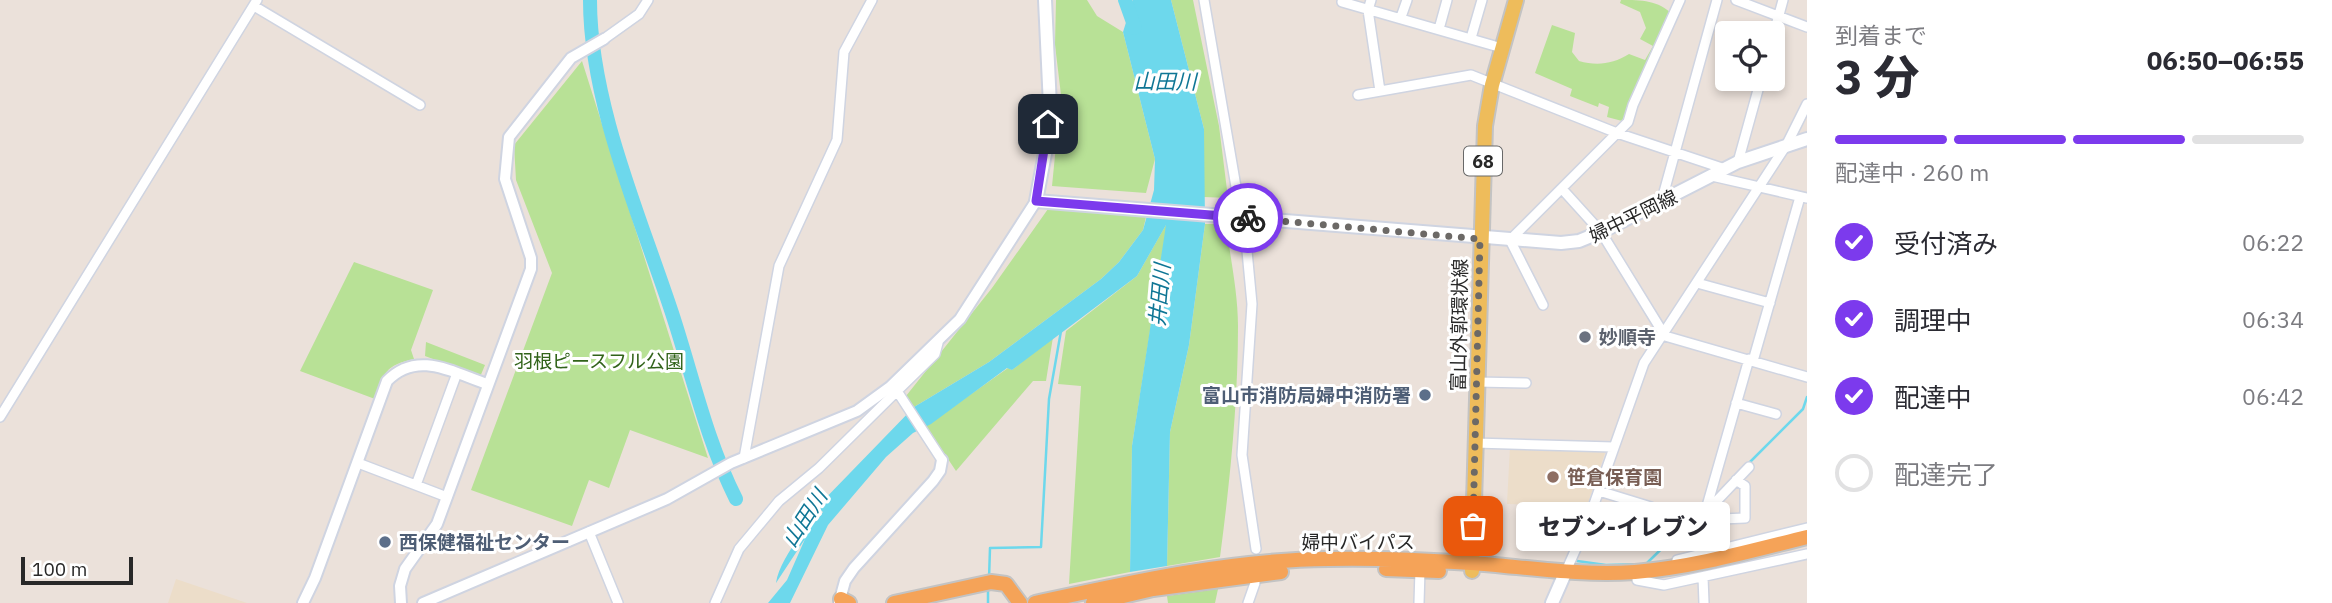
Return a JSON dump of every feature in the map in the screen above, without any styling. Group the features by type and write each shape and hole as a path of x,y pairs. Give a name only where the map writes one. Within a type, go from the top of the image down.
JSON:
{"highway":[{"name":"婦中バイパス","path":"1636,576 1807,537"},
{"name":"婦中バイパス","path":"1093,603 1233,571 1325,559 1565,575 1636,576 1701,571 1807,546"},
{"name":"婦中バイパス","path":"1035,603 1154,577 1325,568 1420,570 1472,567"},
{"path":"991,582 1007,593 1004,603"},
{"path":"894,603 991,582 1006,584 1020,603"}],"main road":[{"path":"1040,201 1050,106 1045,0"},
{"name":"富山外郭環状線","path":"1472,567 1485,126 1492,85 1516,0"},
{"name":"婦中平岡線","path":"1040,201 1480,239 1561,243 1579,241 1601,232 1738,162 1807,139"},
{"path":"1552,603 1565,575"}],"street":[{"path":"401,603 400,586 405,569 437,524 531,269 531,258 505,179 509,137 571,58 639,14 648,0"},
{"path":"744,458 779,266 837,140 844,52 873,0"},
{"path":"1204,0 1239,218 1247,251 1252,304 1242,455 1255,550"},
{"path":"1402,17 1406,0"},
{"path":"1439,29 1447,0"},
{"path":"1471,38 1482,0"},
{"path":"1543,305 1510,240 1563,190 1628,122 1680,0"},
{"path":"1661,203 1717,0"},
{"path":"1736,0 1807,27"},
{"path":"1778,21 1783,0"},
{"path":"1342,2 1370,5 1502,48"},
{"path":"0,417 256,3 420,105"},
{"path":"1370,5 1380,92"},
{"path":"1358,95 1472,75 1617,134 1675,150 1725,169"},
{"path":"1738,162 1758,91"},
{"path":"1565,575 1599,491 1644,363 1665,336 1787,144 1807,104"},
{"path":"1705,553 1705,514 1736,403 1804,198 1759,185 1712,176"},
{"path":"1563,190 1601,232 1665,336 1807,377"},
{"path":"423,603 667,499 731,463 857,411 890,387 960,320 1040,201"},
{"path":"1697,283 1770,303"},
{"path":"715,603 739,549 753,531 779,501 819,468 898,393 935,354 938,343"},
{"path":"303,603 387,381 397,371 426,363 487,384"},
{"path":"416,485 457,373"},
{"path":"1477,382 1526,383"},
{"path":"843,602 849,575 940,471 942,460 898,393"},
{"path":"1736,403 1776,414"},
{"path":"1475,443 1613,447"},
{"path":"358,463 447,497"},
{"path":"1705,514 1749,467"},
{"path":"1705,514 1722,519 1745,519 1745,486 1736,480"},
{"path":"1599,491 1651,507"},
{"path":"1636,576 1705,553 1807,528"},
{"path":"589,532 618,603"},
{"path":"1636,576 1664,585 1807,554"},
{"path":"1419,603 1420,570"},
{"path":"1703,577 1704,603"},
{"path":"1248,603 1255,583"}],"shaded area":[{"name":"笹倉保育園","path":"1510,447 1606,450 1587,506 1507,504"},
{"path":"176,579 247,603 168,603"}],"green space":[{"path":"1056,0 1087,0 1097,16 1123,32 1155,159 1146,193 1052,186 1061,95 1055,45"},
{"path":"1171,0 1193,0 1219,126 1228,198 1204,197 1204,129"},
{"path":"1621,0 1655,4 1673,15 1626,122 1607,117 1609,107 1599,103 1598,107 1570,96 1572,89 1535,73 1552,25 1575,33 1572,52 1579,61 1605,63 1629,54 1645,60 1653,46 1640,39 1646,28 1640,12 1620,3"},
{"name":"羽根ピースフル公園","path":"582,61 708,458 630,430 609,488 589,480 572,526 471,490 552,273 516,180 514,145"},
{"path":"1048,209 1146,217 1143,230 1119,262 1101,279 989,362 914,407 906,396 992,288"},
{"path":"1167,223 1132,446 1130,572 1069,584 1081,386 1058,384 1066,331 1137,276"},
{"path":"1205,224 1226,224 1237,300 1237,384 1227,500 1220,557 1167,566 1170,432 1189,345"},
{"path":"354,262 433,290 411,350 414,359 391,367 375,399 300,371"},
{"path":"1053,337 1046,381 1033,381 956,471 926,426 1008,368 1012,370"},
{"path":"426,342 485,365 480,377 425,356"},
{"path":"1218,589 1215,603 1168,603 1167,596"}],"water":[{"name":"山田川","path":"1133,0 1171,0 1204,129 1205,224 1189,345 1170,432 1167,566 1130,572 1132,446 1166,225 1137,276 1012,370 1007,368 931,424 913,433 886,457 828,525 790,603 768,603 787,580 805,539 776,583 788,553 823,512 817,507 914,407 989,362 1101,279 1119,262 1143,230 1154,190 1155,159 1123,32"}],"waterway":[{"path":"590,0 598,79 619,159 672,313 708,431 736,499"},
{"name":"井田川","path":"1125,0 1135,28"},
{"path":"989,579 990,548 1041,547 1049,399 1061,331"},
{"path":"1748,464 1803,409 1807,397"},
{"path":"1577,561 1606,565 1646,564 1703,508"},
{"path":"988,589 988,603"}],"way so far":[{"path":"1248,218 1480,239 1473,526"}],"place":[{"name":"妙順寺","path":"1585,337"},
{"name":"富山市消防局婦中消防署","path":"1425,395"},
{"name":"笹倉保育園","path":"1553,477"},
{"name":"セブン-イレブン","path":"1473,526"},
{"name":"西保健福祉センター","path":"385,542"}],"route":[{"path":"1048,124 1036,201 1248,218"}]}
